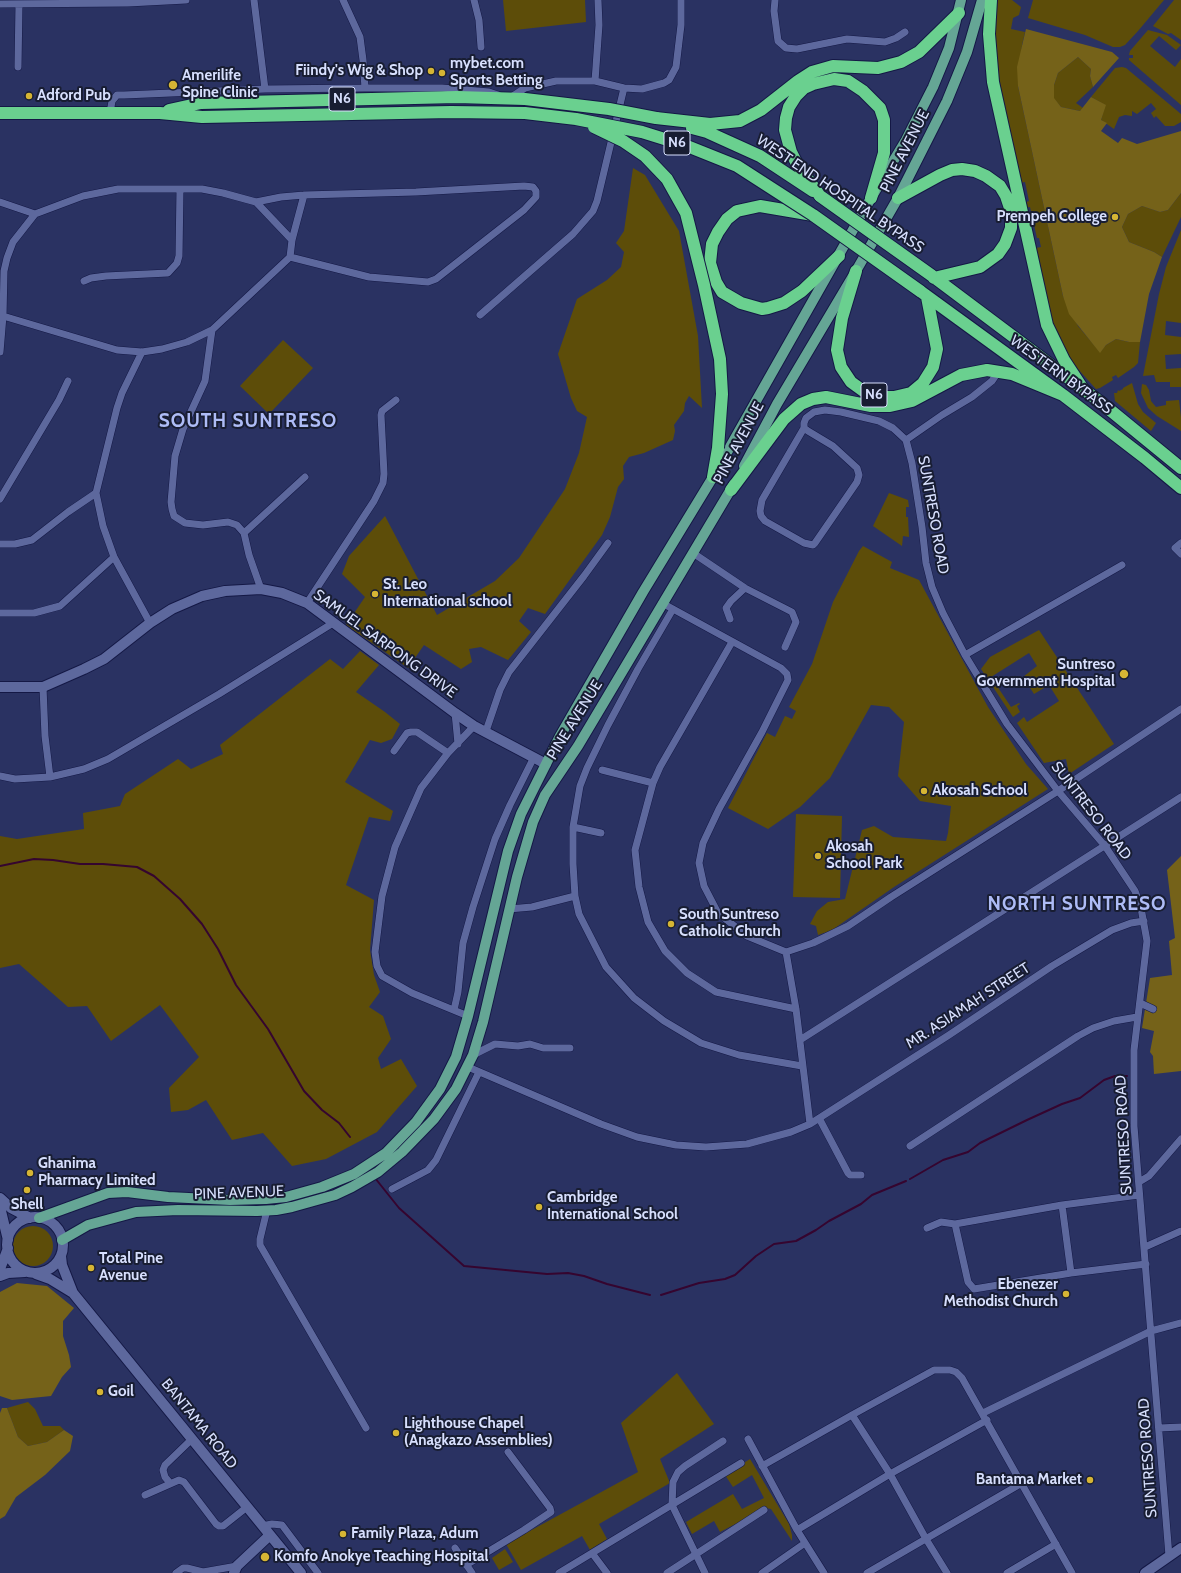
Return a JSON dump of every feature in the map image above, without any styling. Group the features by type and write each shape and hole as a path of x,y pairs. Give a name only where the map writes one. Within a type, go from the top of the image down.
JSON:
{"highway":[{"path":"990,0 989,34 993,82 1047,325 1064,360 1083,389"},
{"name":"N6","path":"656,118 710,124 740,121 761,110 812,72 833,66 878,68 901,62 919,52 959,13"},
{"path":"820,196 797,164 791,152 785,130 786,118 789,107 796,96 804,88 813,84 834,80 848,81 863,90 880,108 884,120 884,153 871,198"},
{"name":"WEST END HOSPITAL BYPASS","path":"160,112 201,103 456,97 525,99 609,109 656,118 707,132 760,156 820,196 933,277"},
{"name":"WEST END HOSPITAL BYPASS","path":"0,113 160,112 202,116 451,112 525,113 576,119 642,132 687,146 737,166 813,215 923,294"},
{"path":"576,119 623,142 645,156 668,179 686,213 704,285 720,360 722,394 718,448 713,477"},
{"path":"898,198 940,175 952,170 962,169 975,171 986,176 1000,186 1006,196 1011,211 1011,228 1005,244 998,254 980,267 933,277"},
{"path":"813,215 760,206 737,211 727,219 712,244 710,262 716,282 722,292 741,303 762,309 768,308 784,303 802,291 839,256"},
{"name":"N6","path":"856,272 842,318 837,350 841,367 851,382 862,390 877,397 894,397 911,393 923,383 933,367 937,350 923,294"},
{"name":"WESTERN BYPASS","path":"933,277 1083,389 1181,468"},
{"name":"WESTERN BYPASS","path":"923,294 1063,395 1145,458 1181,488"},
{"path":"731,490 784,419 801,404 813,398 826,397 871,406 890,406 912,402 962,375 988,370 1012,374 1063,395"}],"main road":[{"path":"0,1268 12,1231 18,1224 35,1218 108,1193 127,1192 176,1198 266,1199 286,1197 322,1187 354,1174 386,1153 416,1122 440,1089 456,1057 468,1016 508,851 520,814 560,736 643,592 713,477 871,198 906,140 933,87 949,48 959,13 961,0"},
{"name":"PINE AVENUE","path":"62,1240 88,1225 136,1212 178,1210 267,1210 292,1207 335,1195 378,1172 402,1152 434,1119 448,1101 468,1067 473,1055 483,1022 509,909 533,822 545,795 578,746 731,490 777,404 856,272 898,198 947,101 967,52 982,0"},
{"name":"SAMUEL SARPONG DRIVE","path":"0,687 43,687 104,659 150,623 172,609 202,596 225,592 261,589 282,593 307,603 454,713 474,726 546,764"},
{"path":"0,1198 11,1208 52,1223 59,1231 63,1248 61,1256 56,1264 48,1270 13,1272 0,1276"},
{"path":"0,1207 10,1257 15,1264 30,1272 50,1279 74,1293"},
{"path":"61,1256 62,1265 74,1293"},
{"name":"BANTAMA ROAD","path":"74,1293 301,1573"},
{"path":"236,1570 270,1536"},
{"path":"1145,1573 1181,1548"}],"street":[{"path":"0,4 19,4 29,2 128,3 186,0"},
{"path":"254,0 265,89"},
{"path":"343,0 360,37 365,88"},
{"path":"474,0 479,20 481,47"},
{"path":"596,81 599,25 598,0"},
{"path":"110,113 112,101 117,95 265,89 448,88 495,93 506,98 525,88 556,80 596,81 624,88 642,89 658,85 669,80 676,67 681,25 681,0"},
{"path":"775,0 774,11 778,41 786,48 797,49 847,39 885,42 896,38 905,32"},
{"path":"18,67 19,4"},
{"path":"480,315 573,234 592,211 597,201 624,88"},
{"path":"0,352 3,316 4,271 13,242 35,214 83,196 118,189 202,189 224,193 256,202 281,197 304,195 416,192 524,186 533,187 536,190 536,197 524,210 436,279 428,282 370,277 290,256"},
{"path":"84,281 91,278 106,276 168,273 177,263 179,256 180,189"},
{"path":"3,316 117,350 142,352 162,349 187,342 212,330 290,256 292,240 304,195"},
{"path":"0,202 35,214"},
{"path":"256,202 292,240"},
{"path":"212,330 210,354 205,381 183,429 175,456 171,502 172,509 174,516 185,523 203,525 228,522 237,525 244,533 249,554 261,589"},
{"path":"142,352 122,393 117,408 96,493 103,526 114,557 150,623"},
{"path":"906,440 942,415 972,397 992,381 998,372"},
{"path":"0,499 59,400 68,381"},
{"path":"307,603 374,501 383,483 384,474 381,414 382,411 396,400"},
{"name":"SUNTRESO ROAD","path":"804,428 806,418 814,412 825,410 879,421 893,428 906,440 912,463 926,563 932,587 943,613 965,655 1007,724 1058,791 1105,846 1135,891 1148,941 1137,1017 1134,1050 1134,1119 1169,1556"},
{"path":"804,428 833,446 857,468 859,475 857,482 813,545 804,543 765,521 761,516 760,511 762,500 804,428"},
{"path":"244,533 305,477"},
{"path":"0,544 15,544 32,540 68,512 96,493"},
{"path":"486,731 500,690 510,672 608,543"},
{"path":"1181,543 1175,548 1181,554"},
{"path":"693,553 745,588 792,612 796,622 785,647"},
{"path":"0,613 34,613 60,606 114,557"},
{"path":"965,655 1122,565"},
{"path":"730,619 726,608 745,588"},
{"path":"662,604 781,668 787,674 788,680 762,732 719,809 703,843 699,863 704,886 718,913 747,936 786,952 813,943 848,926 1058,791 1181,709"},
{"path":"673,609 638,669 587,768 580,786 573,827 575,896 579,914 606,967 634,998 664,1021 701,1043 716,1048 739,1055 802,1066"},
{"path":"0,776 15,779 50,777 84,769 108,759 219,694 333,623"},
{"path":"732,642 660,767 653,783 635,850 639,886 648,922 666,951 687,973 716,992 796,1009"},
{"path":"43,687 45,736 50,777"},
{"path":"454,713 458,744"},
{"path":"468,1016 412,993 382,976 377,966 375,952 382,896 395,847 421,788 448,753 474,726"},
{"path":"394,751 407,733 417,732 448,753"},
{"path":"454,1010 458,992 463,943 473,907 496,839 513,798 534,757"},
{"path":"602,770 653,783"},
{"path":"800,1040 1181,797"},
{"path":"573,827 601,833"},
{"path":"509,909 532,907 575,896"},
{"name":"MR. ASIAMAH STREET","path":"468,1067 601,1124 637,1137 676,1146 706,1147 747,1144 791,1132 810,1124 949,1035 1052,966 1112,930 1132,923 1144,921"},
{"path":"786,952 796,1009 810,1124"},
{"path":"1140,1003 1153,1009"},
{"path":"910,1146 1078,1036 1093,1028 1114,1021 1137,1017"},
{"path":"473,1055 495,1044 518,1046 530,1044 543,1048 570,1048"},
{"path":"392,1189 428,1170 436,1160 479,1072"},
{"path":"819,1118 848,1173 850,1175 861,1175"},
{"path":"1139,1182 1149,1176 1181,1138"},
{"path":"927,1228 941,1222 955,1224 1062,1204 1139,1195"},
{"path":"1062,1204 1071,1273"},
{"path":"267,1210 260,1245 366,1428"},
{"path":"955,1224 968,1282 974,1289 1071,1273 1146,1264"},
{"path":"1145,1246 1181,1231"},
{"path":"983,1413 1151,1332 1181,1323"},
{"path":"762,1466 852,1414 934,1370 942,1369 956,1372 962,1378 983,1413 1072,1573"},
{"path":"852,1414 890,1474 926,1539 947,1573"},
{"path":"797,1530 890,1474 987,1420"},
{"path":"1159,1428 1181,1427"},
{"path":"170,1483 165,1477 164,1470 166,1465 192,1439"},
{"path":"748,1439 797,1530 824,1573"},
{"path":"705,1573 672,1505 673,1482 678,1472 685,1466 723,1441"},
{"path":"466,1565 524,1530 550,1512 550,1508 508,1452"},
{"path":"559,1573 741,1463"},
{"path":"145,1495 170,1483 179,1480 184,1482 219,1526 223,1526 246,1507"},
{"path":"867,1573 1022,1483"},
{"path":"667,1573 764,1510"},
{"path":"262,1526 272,1524 282,1525 318,1573"},
{"path":"762,1573 805,1542"},
{"path":"1007,1573 1056,1544"},
{"path":"455,1548 472,1573"},
{"path":"592,1553 606,1573"},
{"path":"176,1573 183,1568 203,1572 236,1570"}],"shaded area":[{"path":"503,0 585,0 586,22 506,31"},
{"path":"997,0 1012,0 1021,7 1019,15 1013,18 1011,29 1025,32 1022,45 1018,86 1063,296 1078,326 1100,352 1106,345 1116,339 1129,342 1140,342 1138,363 1118,378 1116,375 1112,377 1113,380 1100,388 1096,389 1078,369 1060,344 1052,323 1036,248 1041,247 1039,238 1037,238 1030,207 1025,208 1024,203 1029,201 1025,182 1020,183 995,70 994,26"},
{"path":"1033,0 1164,0 1125,45 1113,47 1085,35 1028,18"},
{"path":"1174,0 1181,0 1181,40 1171,33 1168,34 1153,26"},
{"path":"1026,29 1112,52 1119,58 1093,87 1090,76 1091,69 1078,57 1058,73 1054,85 1054,98 1061,107 1080,111 1091,97 1106,105 1101,120 1107,123 1101,131 1118,143 1122,138 1137,144 1181,131 1181,193 1168,210 1160,212 1142,206 1128,214 1122,227 1129,242 1154,252 1162,257 1149,294 1140,342 1129,342 1116,339 1106,345 1100,353 1069,314 1063,296 1018,86 1017,67"},
{"path":"1148,30 1167,35 1181,45 1176,50 1159,36 1150,46 1175,67 1181,59 1181,105 1129,60 1129,58 1133,58 1133,55 1129,55 1130,51"},
{"path":"1078,57 1091,69 1090,76 1093,87 1076,103 1083,108 1080,111 1061,107 1054,99 1054,85 1058,73"},
{"path":"1115,68 1126,68 1181,114 1181,122 1174,126 1165,126 1156,116 1154,118 1151,113 1156,109 1151,103 1137,114 1132,111 1132,116 1125,115 1119,117 1114,129 1101,120 1105,105 1091,97"},
{"path":"633,168 645,175 679,231 698,336 702,408 689,396 685,403 684,411 674,425 675,431 673,440 644,453 629,457 623,466 624,479 618,487 610,517 602,535 545,614 528,608 519,621 531,632 508,660 481,647 469,649 472,662 461,669 424,645 408,668 346,625 365,597 342,574 349,556 385,516 437,615 495,581 519,558 565,489 579,453 587,417 577,411 571,398 558,354 577,299 607,280 621,267 624,252 616,243 624,231"},
{"path":"1181,193 1181,217 1162,257 1154,252 1129,242 1122,227 1128,214 1142,206 1160,212 1168,210"},
{"path":"1181,230 1181,323 1166,321 1165,335 1181,337 1181,354 1165,355 1166,369 1181,368 1181,387 1170,387 1170,382 1156,382 1154,375 1143,376 1159,294 1166,267"},
{"path":"283,340 313,368 269,414 240,386"},
{"path":"1132,383 1138,404 1143,412 1156,423 1151,431 1115,401 1114,393 1117,393 1118,390 1123,389"},
{"path":"1142,384 1146,385 1149,390 1151,401 1156,407 1166,405 1166,401 1179,400 1181,431 1157,416 1148,408 1141,393"},
{"path":"889,493 908,500 909,507 906,507 906,517 908,517 909,537 903,536 902,546 873,526"},
{"path":"863,546 892,562 890,568 919,580 988,707 1026,764 1048,789 894,887 832,930 818,935 816,926 810,924 817,911 828,902 845,899 862,830 874,826 893,837 946,841 948,833 951,806 920,801 898,776 904,722 889,707 871,705 830,778 800,807 768,829 728,808 767,733 775,737 785,716 792,719 796,711 789,707 812,664 833,602"},
{"path":"1039,630 1114,744 1069,774 1066,759 1044,763 1017,723 1024,717 1027,722 1059,701 1049,685 1034,694 1023,677 1037,666 1029,653 991,677 1011,707 1019,703 1020,704 1017,706 1020,712 1013,717 981,669 990,657"},
{"path":"360,651 379,665 356,692 400,724 392,739 381,743 370,740 345,782 393,811 390,821 369,817 346,885 374,900 370,950 374,975 380,992 369,1007 383,1016 391,1039 378,1058 381,1069 401,1059 417,1086 377,1132 326,1159 292,1166 263,1133 232,1140 206,1100 188,1110 171,1112 169,1088 199,1057 160,1005 111,1041 87,1006 68,1007 19,964 0,968 0,836 17,839 84,829 83,813 120,806 125,794 178,759 191,769 223,754 220,745 330,659 343,669"},
{"name":"Akosah School Park","path":"796,814 842,816 840,898 793,897"},
{"path":"1181,856 1181,1071 1154,1074 1153,1056 1150,1052 1154,1031 1142,1028 1150,978 1172,975 1169,941 1175,938 1167,870"},
{"path":"37,1226 44,1229 50,1235 53,1246 52,1254 44,1263 37,1266 29,1266 22,1263 14,1254 13,1242 16,1235 25,1227"},
{"path":"17,1283 47,1286 74,1308 63,1321 63,1336 71,1367 62,1377 51,1396 12,1400 0,1396 0,1292"},
{"path":"677,1373 714,1424 660,1459 670,1483 599,1524 607,1539 590,1550 582,1536 521,1570 506,1544 638,1472 621,1423"},
{"path":"28,1402 35,1409 43,1426 60,1426 64,1430 47,1442 28,1446 18,1437 7,1408"},
{"path":"2,1408 7,1408 18,1437 28,1446 47,1442 64,1430 73,1436 70,1451 45,1475 16,1497 5,1516 0,1519 0,1413"},
{"path":"750,1459 789,1524 792,1541 771,1509 766,1508 720,1532 714,1521 692,1534 686,1522 733,1494 742,1509 764,1498 752,1475 733,1487 725,1475"},
{"path":"505,1549 513,1562 499,1570 492,1558"}],"waterway":[{"path":"0,866 34,859 53,860 80,864 103,864 137,867 154,876 180,899 202,924 218,949 236,985 268,1029 304,1091 322,1110 339,1123 350,1137"},
{"path":"910,1179 943,1160 968,1152 980,1143 1027,1120 1062,1104 1080,1098 1104,1080 1115,1076 1127,1076"},
{"path":"375,1178 399,1208 464,1266 547,1274 568,1273 584,1276 607,1284 650,1295"},
{"path":"661,1295 699,1283 725,1279 735,1275 756,1256 774,1244 796,1241 861,1204 872,1195 906,1181"}],"place":[{"name":"Fiindy's Wig & Shop","path":"431,71"},
{"name":"mybet.com Sports Betting","path":"442,73"},
{"name":"Amerilife Spine Clinic","path":"173,85"},
{"name":"Adford Pub","path":"29,96"},
{"name":"Prempeh College","path":"1115,217"},
{"name":"St. Leo International school","path":"375,594"},
{"name":"Suntreso Government Hospital","path":"1124,674"},
{"name":"Akosah School","path":"924,791"},
{"name":"Akosah School Park","path":"818,856"},
{"name":"South Suntreso Catholic Church","path":"671,924"},
{"name":"Ghanima Pharmacy Limited","path":"30,1173"},
{"name":"Shell","path":"27,1190"},
{"name":"Cambridge International School","path":"539,1207"},
{"name":"Total Pine Avenue","path":"91,1268"},
{"name":"Ebenezer Methodist Church","path":"1066,1294"},
{"name":"Goil","path":"100,1392"},
{"name":"Lighthouse Chapel (Anagkazo Assemblies)","path":"396,1433"},
{"name":"Bantama Market","path":"1090,1480"},
{"name":"Family Plaza, Adum","path":"343,1534"},
{"name":"Komfo Anokye Teaching Hospital","path":"265,1557"}],"district":[{"name":"SOUTH SUNTRESO","path":"248,421"},
{"name":"NORTH SUNTRESO","path":"1077,904"}]}
